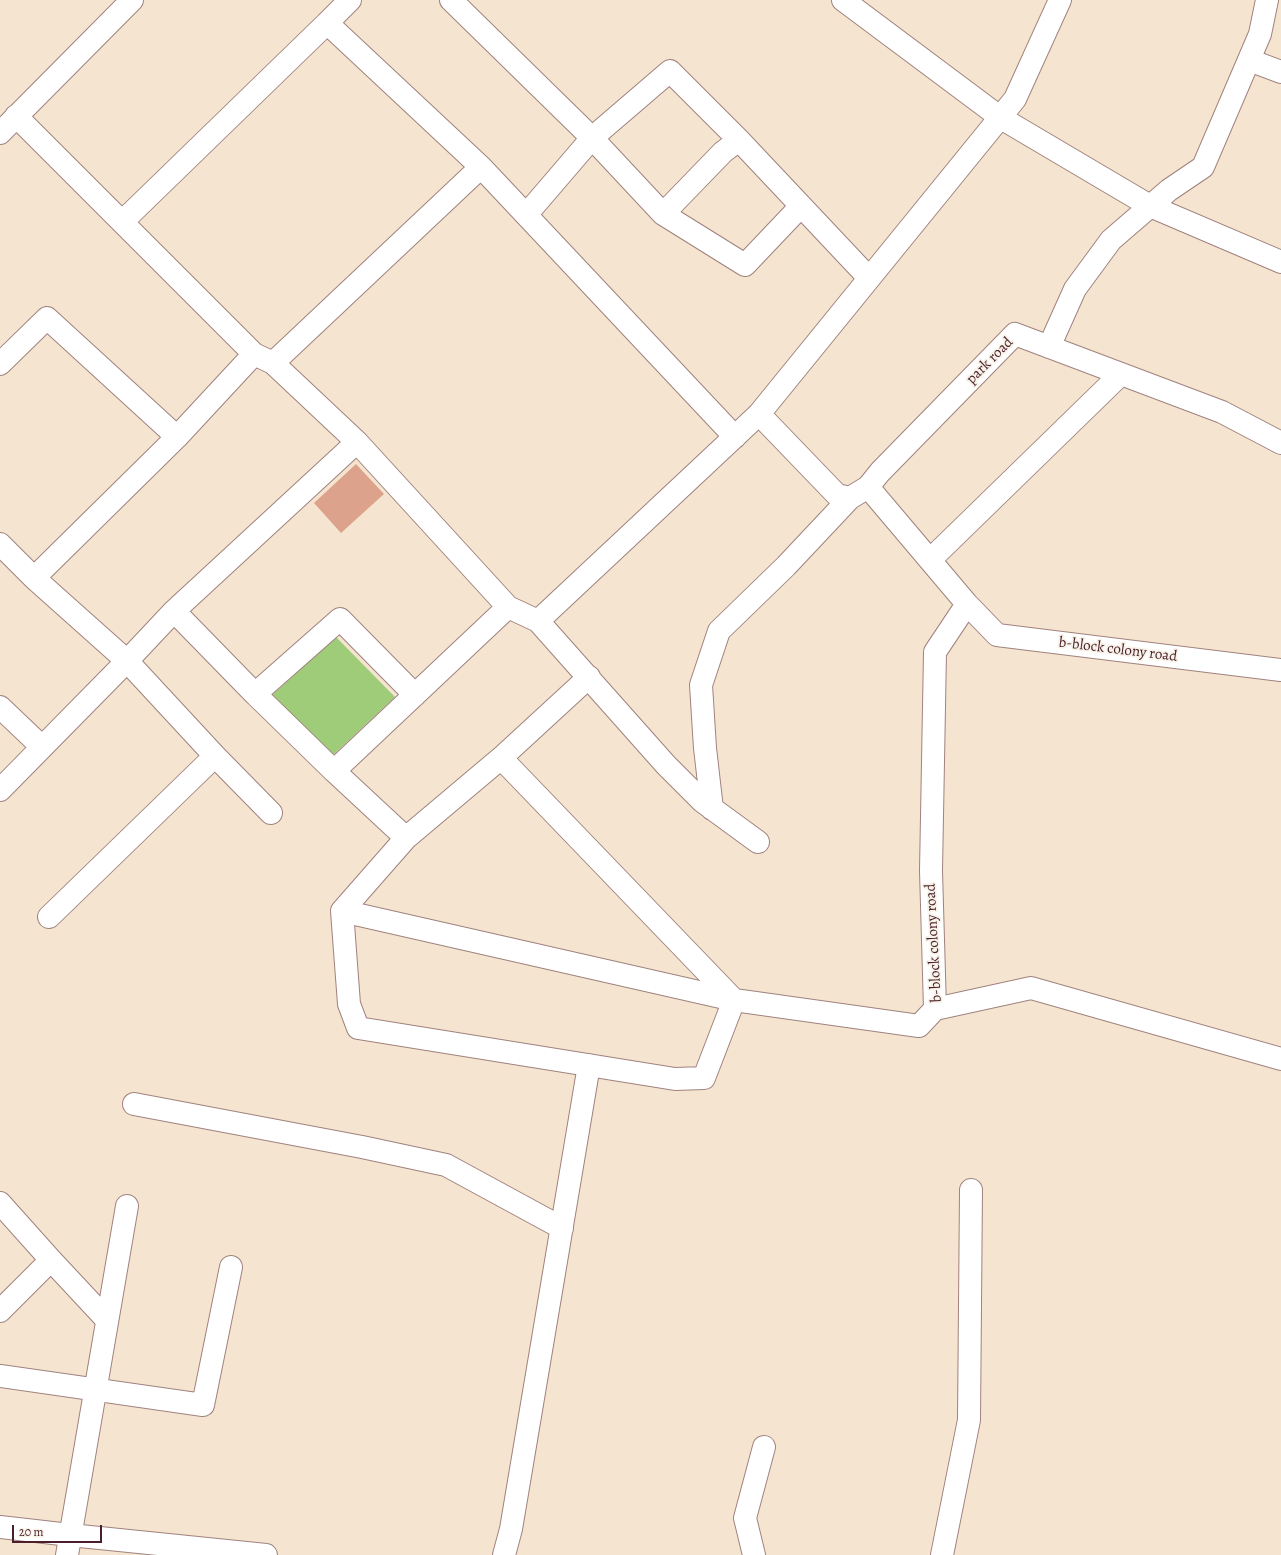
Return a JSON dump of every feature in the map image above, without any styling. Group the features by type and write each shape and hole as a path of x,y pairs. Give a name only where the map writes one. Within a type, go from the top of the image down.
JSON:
{"street":[{"path":"0,133 132,0"},
{"path":"122,222 350,0"},
{"path":"451,0 592,138 664,214 745,265 801,206"},
{"path":"843,0 1001,118 1150,206 1281,262"},
{"path":"538,621 759,414 1015,99 1060,0"},
{"path":"1049,347 1075,289 1111,240 1169,190 1203,166 1260,34 1267,0"},
{"path":"327,23 480,168 735,437"},
{"path":"1249,60 1281,61"},
{"path":"1249,60 1281,72"},
{"path":"526,215 592,138 670,71 739,140 869,278"},
{"path":"16,116 122,222 263,358 357,442 508,607 538,621 666,765 702,801 758,842"},
{"path":"664,214 724,152 739,140"},
{"path":"34,578 177,437 263,358 480,168"},
{"path":"0,364 47,318 177,437"},
{"name":"park road","path":"859,493 1015,334 1222,412 1281,443"},
{"path":"930,560 1121,374"},
{"path":"759,414 837,495 859,493"},
{"path":"0,790 128,661 174,611 357,442"},
{"path":"712,809 705,748 701,685 719,632 859,493"},
{"name":"b-block colony road","path":"859,493 930,560 967,604 997,635 1281,670"},
{"path":"0,544 34,578 128,661 215,756 271,813"},
{"name":"b-block colony road","path":"967,604 935,652 930,871 935,1009 1031,988 1281,1059"},
{"path":"334,771 508,607"},
{"path":"174,611 255,694 334,771 406,838"},
{"path":"255,694 340,619 415,695"},
{"path":"589,677 501,758 406,838 342,912 349,1004 358,1028 675,1079 704,1078 734,1000"},
{"path":"0,707 42,747"},
{"path":"49,917 215,756"},
{"path":"501,758 734,1000"},
{"path":"342,912 734,1000 919,1026 935,1009"},
{"path":"504,1555 512,1521 589,1065"},
{"path":"134,1104 362,1147 446,1166 562,1228"},
{"path":"942,1555 969,1420 971,1190"},
{"path":"0,1203 107,1320"},
{"path":"68,1545 127,1206"},
{"path":"0,1311 51,1260"},
{"path":"0,1376 203,1405 231,1267"},
{"path":"754,1555 745,1518 764,1447"},
{"path":"0,1526 68,1545 266,1555"}],"green space":[{"path":"336,637 395,697 331,757 272,695"}],"building":[{"path":"356,464 384,494 341,533 314,503"}]}
